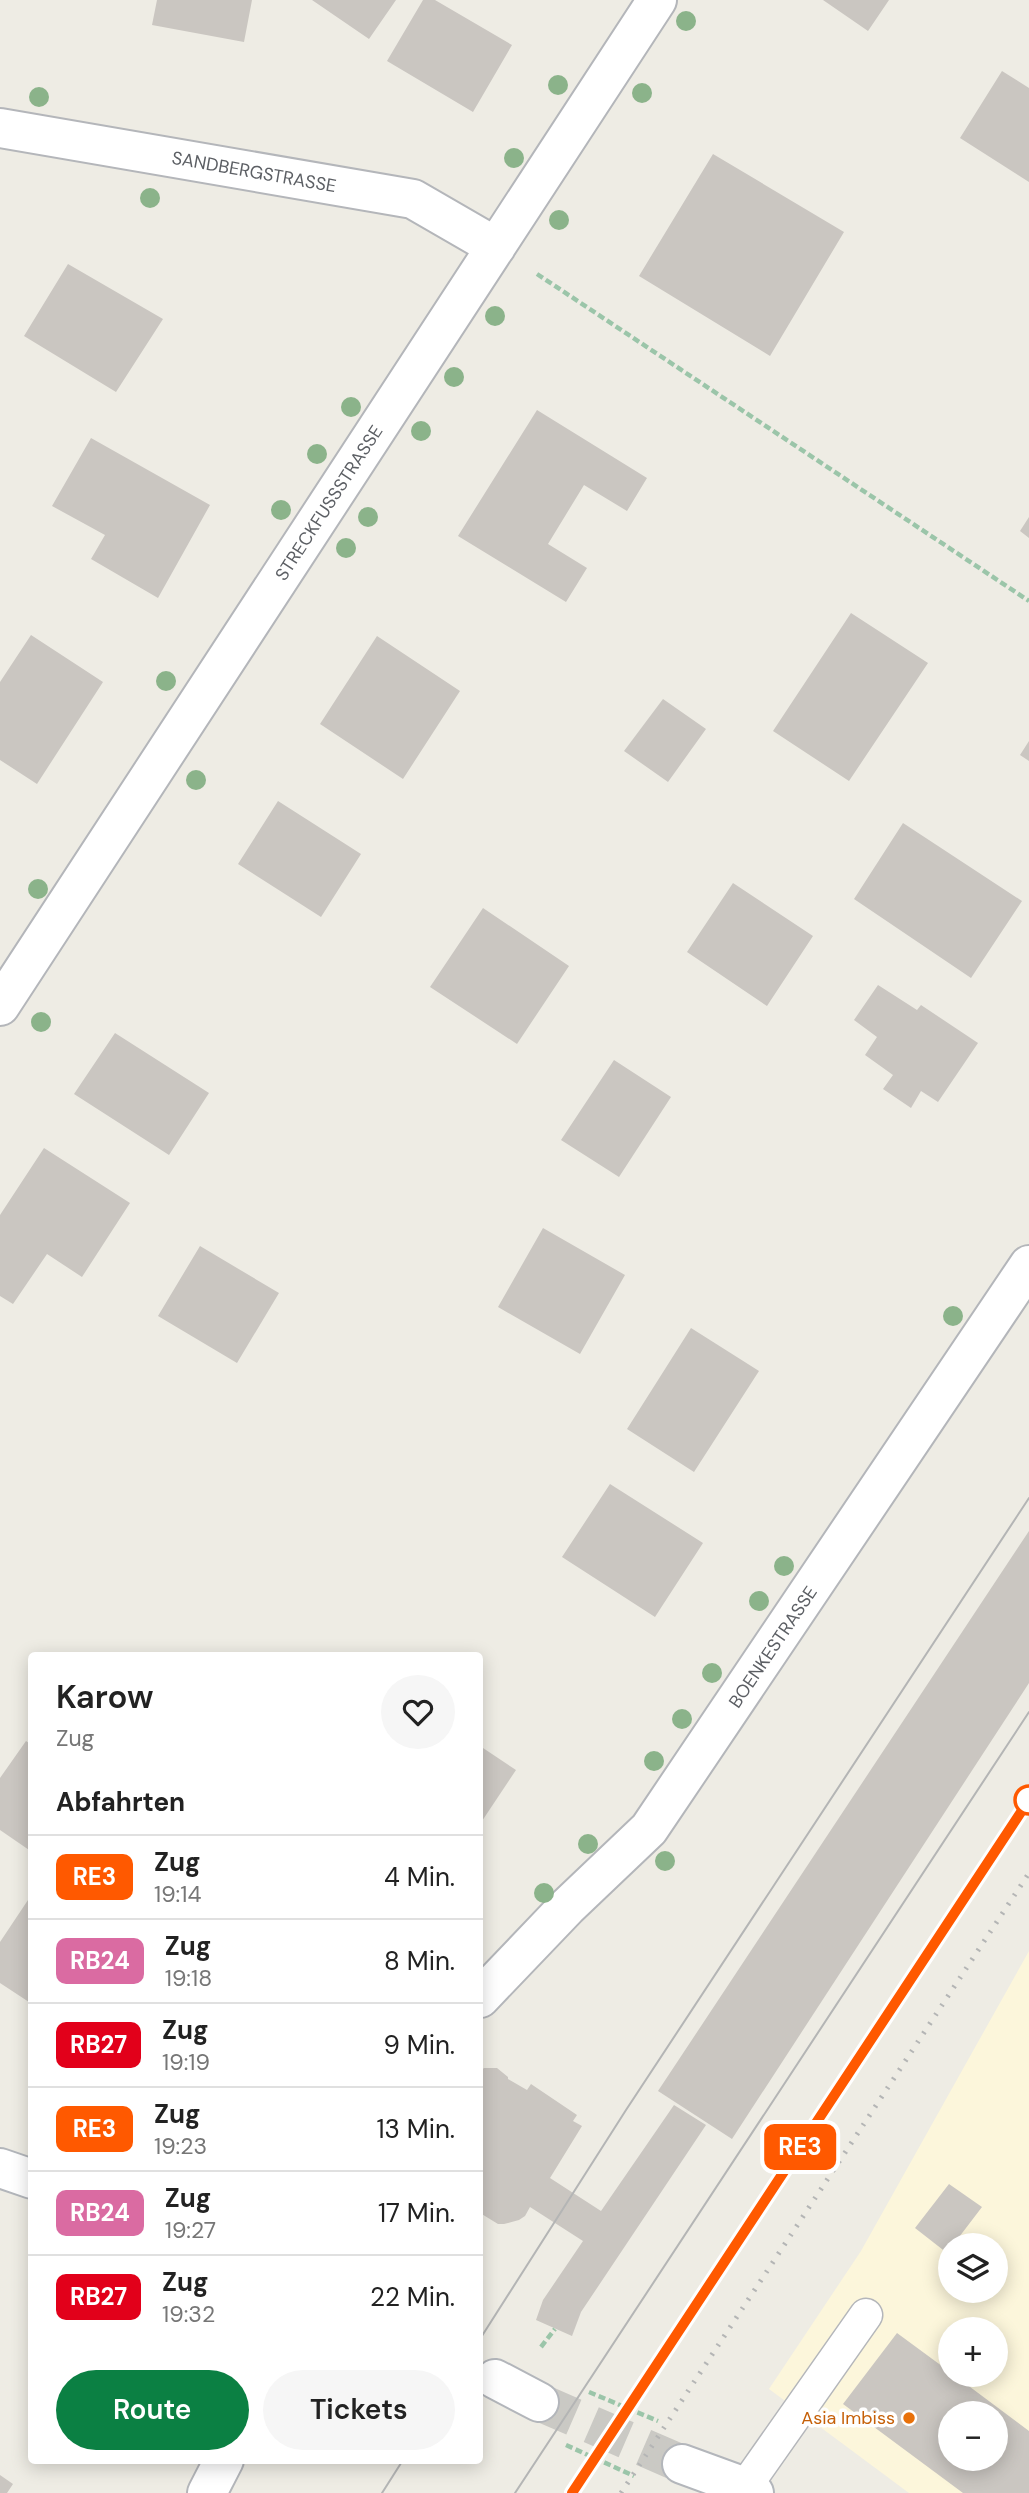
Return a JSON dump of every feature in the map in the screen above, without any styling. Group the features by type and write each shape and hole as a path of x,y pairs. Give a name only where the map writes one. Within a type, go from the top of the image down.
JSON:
{"street":[{"name":"STRECKFUSSSTRASSE","path":"0,1006 657,0"},
{"name":"SANDBERGSTRASSE","path":"0,128 413,199 496,247"},
{"name":"BOENKESTRASSE","path":"483,1995 567,1907 649,1829 1029,1265"},
{"path":"0,2168 28,2178"},
{"path":"495,2379 539,2402"},
{"path":"207,2493 222,2464"},
{"path":"682,2464 750,2490"}],"lane":[{"path":"750,2490 866,2315"}],"path":[{"path":"496,247 1029,601"},
{"path":"532,2341 543,2347 555,2329"},
{"path":"582,2389 659,2421"},
{"path":"556,2441 645,2481"}],"shaded area":[{"path":"1029,1951 1029,2493 909,2493 769,2389 861,2251"}],"building":[{"path":"157,0 252,0 244,42 152,25"},
{"path":"312,0 396,0 369,39"},
{"path":"423,0 435,0 512,45 473,112 387,61"},
{"path":"823,0 889,0 868,31"},
{"path":"1002,71 1029,88 1029,182 960,138"},
{"path":"713,154 844,232 770,356 639,276"},
{"path":"68,264 163,319 116,392 24,336"},
{"path":"537,410 647,478 627,511 584,485 548,544 587,568 566,602 458,536"},
{"path":"91,438 210,505 158,598 91,559 105,535 52,506"},
{"path":"1029,517 1029,538 1020,531"},
{"path":"851,613 928,663 849,781 773,731"},
{"path":"31,635 103,682 37,784 0,760 0,682"},
{"path":"377,636 460,691 403,779 320,724"},
{"path":"663,699 706,729 668,782 624,751"},
{"path":"1029,741 1029,761 1020,755"},
{"path":"278,801 361,854 321,917 238,864"},
{"path":"903,823 1022,901 971,978 854,899"},
{"path":"733,883 813,936 767,1006 687,952"},
{"path":"483,908 569,966 517,1044 430,987"},
{"path":"878,985 917,1010 921,1005 978,1043 938,1102 921,1091 911,1108 883,1089 893,1075 865,1055 877,1037 854,1020"},
{"path":"115,1033 209,1093 169,1155 74,1094"},
{"path":"614,1060 671,1097 619,1177 561,1140"},
{"path":"44,1148 130,1203 82,1277 47,1254 13,1304 0,1296 0,1215"},
{"path":"543,1228 625,1275 580,1354 498,1307"},
{"path":"200,1246 279,1293 237,1363 158,1316"},
{"path":"691,1328 759,1371 694,1472 627,1429"},
{"path":"610,1484 703,1543 655,1617 562,1557"},
{"path":"1029,1531 1029,1683 732,2139 658,2091"},
{"path":"26,1741 28,1742 28,1849 0,1830 0,1778"},
{"path":"483,1748 516,1770 483,1820"},
{"path":"28,1900 28,2001 0,1983 0,1942"},
{"path":"497,2068 508,2079 527,2090 531,2084 577,2115 573,2121 582,2126 550,2178 601,2211 674,2105 706,2125 581,2312 572,2336 536,2320 543,2300 583,2241 530,2207 519,2220 504,2224 498,2224 483,2215 483,2069"},
{"path":"949,2184 982,2207 962,2233 938,2233 938,2246 915,2228"},
{"path":"897,2333 938,2363 938,2387 970,2387 989,2401 938,2401 938,2471 1008,2471 1008,2415 1029,2431 1029,2493 963,2493 843,2404"},
{"path":"0,2475 13,2484 7,2493 0,2493"}],"tunnel":[{"path":"539,2402 682,2464"}],"tram line":[{"path":"483,2334 626,2110 1029,1498"},
{"path":"515,2493 1029,1712"},
{"path":"382,2493 400,2464"}],"railway":[{"path":"572,2493 1029,1800"},
{"path":"621,2493 1029,1873"}],"train":[{"name":"RE3","path":"572,2493 1029,1800"}],"place":[{"name":"Asia Imbiss","path":"909,2418"}]}
